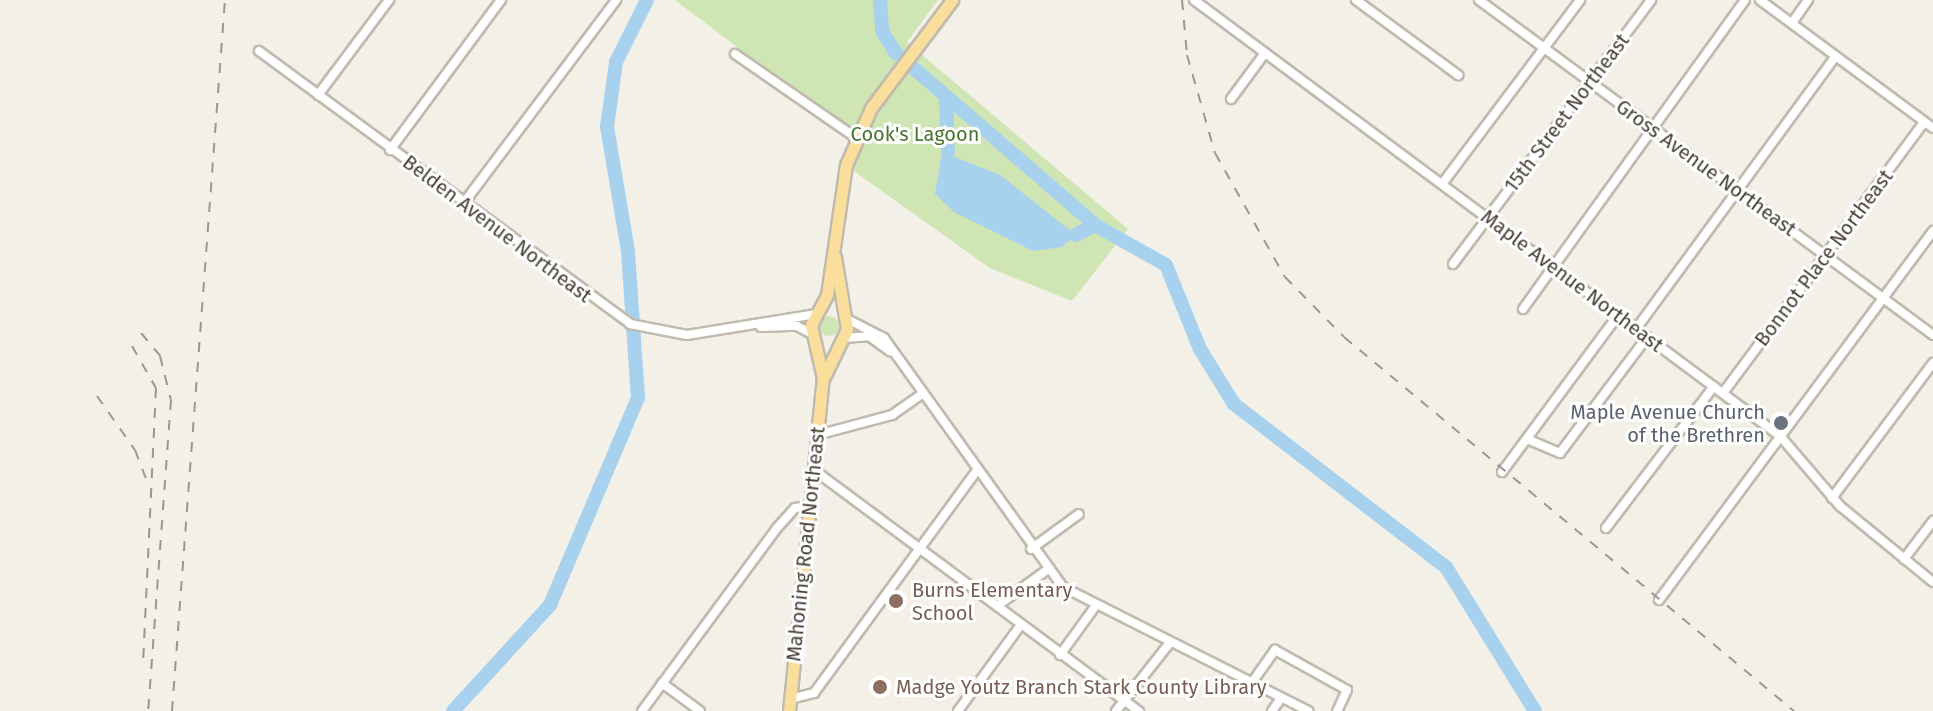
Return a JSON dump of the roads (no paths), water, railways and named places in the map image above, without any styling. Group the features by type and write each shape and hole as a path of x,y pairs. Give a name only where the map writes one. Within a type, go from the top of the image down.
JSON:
{"main road":[{"path":"844,316 817,312 835,257 855,137 895,75 952,0"},
{"path":"814,337 842,339 844,316 835,257"},
{"name":"Mahoning Road Northeast","path":"789,705 823,378 814,337 817,312"},
{"name":"Mahoning Road Northeast","path":"823,378 842,339"}],"street":[{"path":"318,95 389,0"},
{"path":"390,150 501,0"},
{"path":"463,204 616,0"},
{"name":"Maple Avenue Northeast","path":"1194,0 1780,436 1832,498 1933,582"},
{"path":"1356,0 1458,75"},
{"name":"Gross Avenue Northeast","path":"1479,0 1933,335"},
{"path":"1442,184 1580,0"},
{"name":"15th Street Northeast","path":"1453,264 1651,0"},
{"path":"1523,309 1650,127 1745,0"},
{"path":"1760,0 1933,128"},
{"path":"1792,23 1808,0"},
{"name":"Belden Avenue Northeast","path":"259,51 616,317 647,330 687,335 761,327 799,327 814,337"},
{"path":"1231,99 1265,53"},
{"path":"735,54 855,137"},
{"path":"1636,329 1836,56"},
{"name":"Bonnot Place Northeast","path":"1723,393 1924,122"},
{"path":"1659,600 1933,231"},
{"name":"Belden Avenue Northeast","path":"761,327 817,312"},
{"path":"1502,472 1618,315"},
{"path":"844,316 877,331 1047,570 1094,608 1308,711"},
{"path":"842,339 866,335 891,351"},
{"path":"1527,439 1560,453 1647,337"},
{"path":"1832,498 1933,363"},
{"path":"1606,528 1714,386"},
{"path":"817,435 892,415 921,395"},
{"path":"814,470 920,547 1020,626 1139,711"},
{"path":"789,705 814,693 976,472"},
{"path":"642,711 777,528 795,508 810,506"},
{"path":"1031,549 1079,514"},
{"path":"1904,559 1933,521"},
{"path":"997,606 1047,570"},
{"path":"1060,655 1094,608"},
{"path":"958,711 1020,626"},
{"path":"1116,711 1169,644"},
{"path":"1251,684 1275,650 1347,690 1337,711"},
{"path":"662,683 700,711"},
{"path":"1272,711 1281,698"}],"water":[{"path":"942,152 1000,175 1076,235 1062,247 1033,251 954,212 935,194"}],"waterway":[{"path":"453,711 550,605 638,398 628,251 607,127 616,62 647,0"},
{"path":"880,0 882,31 896,53 1095,225 1166,265 1200,349 1234,404 1446,567 1535,711"},
{"path":"946,99 948,152"},
{"path":"1076,235 1095,225"}],"railway":[{"path":"172,711 225,0"},
{"path":"1182,0 1187,55 1215,153 1285,277 1344,337 1794,711"},
{"path":"141,333 160,356 171,400 148,711"},
{"path":"132,346 156,388 143,666"},
{"path":"97,396 135,450 147,481"}],"place":[{"name":"Maple Avenue Church of the Brethren","path":"1781,423"},
{"name":"Burns Elementary School","path":"896,601"},
{"name":"Madge Youtz Branch Stark County Library","path":"880,687"}],"park label":[{"name":"Cook's Lagoon","path":"915,134"}]}
